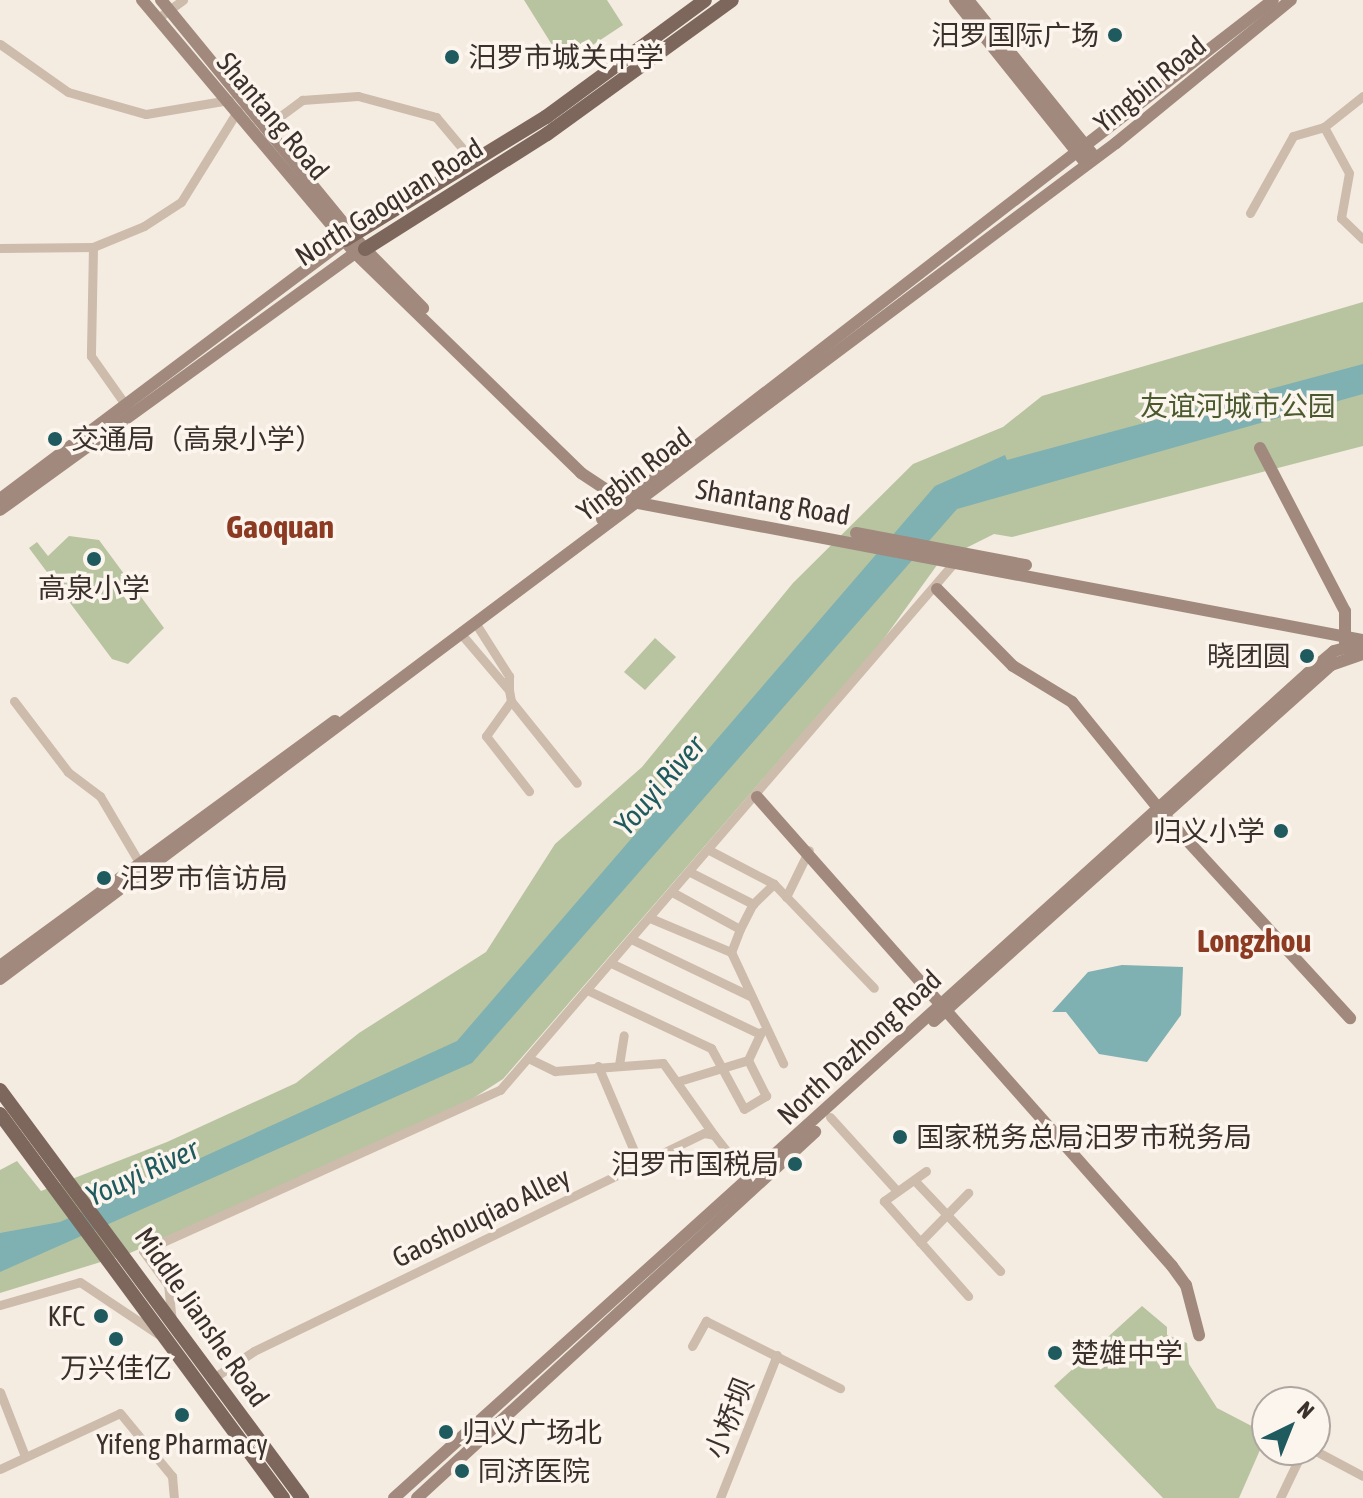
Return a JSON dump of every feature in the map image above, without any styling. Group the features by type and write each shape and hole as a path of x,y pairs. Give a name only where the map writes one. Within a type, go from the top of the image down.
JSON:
{"main road":[{"name":"Shantang Road","path":"142,0 355,243 584,470 631,499 938,551 1346,639"},
{"name":"North Gaoquan Road","path":"0,499 355,243 473,161 597,82 705,0"},
{"name":"North Gaoquan Road","path":"0,510 355,243 547,134 732,0"},
{"path":"955,0 1087,157"},
{"path":"968,0 1087,157"},
{"name":"Yingbin Road","path":"1087,157 1273,0"},
{"name":"Yingbin Road","path":"0,966 430,652 1291,0"},
{"name":"Shantang Road","path":"165,5 267,126 355,243"},
{"path":"1260,448 1345,611 1346,639 1331,665"},
{"name":"Yingbin Road","path":"0,979 462,635 631,499"},
{"name":"Shantang Road","path":"938,551 957,559 1363,640"},
{"path":"937,589 1013,666 1072,702 1160,811 1350,1018"},
{"name":"North Dazhong Road","path":"417,1498 752,1183 1346,639"},
{"name":"North Dazhong Road","path":"1160,811 1331,665 1363,654"},
{"path":"757,797 809,850 1179,1275 1199,1335"},
{"name":"North Dazhong Road","path":"394,1498 830,1117 944,1006"},
{"name":"Middle Jianshe Road","path":"0,1090 152,1289 212,1379 302,1498"},
{"name":"Middle Jianshe Road","path":"0,1114 139,1301 158,1334 278,1497"}],"street":[{"path":"158,18 165,5 183,0"},
{"path":"0,44 68,92 146,114 234,105"},
{"path":"267,126 302,100 358,96 436,117 473,161"},
{"path":"1250,213 1293,136 1324,127 1363,96"},
{"path":"0,248 93,247 181,202 234,105"},
{"path":"1324,127 1349,173 1341,218 1363,239"},
{"path":"93,247 91,356 127,407"},
{"path":"172,1322 168,1285 143,1251 446,1117 500,1090 937,589 957,559"},
{"path":"476,624 509,676 511,701 577,783"},
{"path":"462,635 509,690"},
{"path":"14,701 68,772 100,796 140,864"},
{"path":"511,701 486,736 529,791"},
{"path":"709,850 774,884 874,988"},
{"path":"786,897 809,850"},
{"path":"690,872 753,904"},
{"path":"731,952 753,904 774,884"},
{"path":"672,892 740,929"},
{"path":"650,918 731,952 763,1030 783,1063"},
{"path":"631,939 752,997"},
{"path":"611,963 763,1030"},
{"path":"587,990 711,1048 744,1109 766,1096 748,1060"},
{"path":"679,1081 711,1066 724,1071 748,1060 763,1030"},
{"path":"619,1065 624,1035"},
{"path":"528,1058 555,1071 663,1063 752,1183"},
{"path":"598,1066 640,1165"},
{"path":"830,1117 897,1191"},
{"name":"Gaoshouqiao Alley","path":"212,1379 254,1351 640,1165 714,1135"},
{"path":"926,1171 884,1201 968,1296"},
{"path":"915,1181 1000,1271"},
{"path":"920,1242 968,1193"},
{"path":"0,1305 80,1282 158,1334"},
{"path":"692,1346 706,1321 840,1388"},
{"name":"小桥坝","path":"720,1498 777,1355"},
{"path":"0,1392 25,1456"},
{"path":"0,1469 120,1413 172,1476 174,1498"},
{"path":"1331,1459 1363,1476"},
{"path":"1280,1498 1295,1466"}],"green space":[{"path":"524,0 607,0 623,25 564,64"},
{"name":"友谊河城市公园","path":"1363,302 1363,446 1012,537 994,534 940,561 880,644 503,1079 461,1106 130,1253 0,1293 0,1170 17,1161 41,1191 167,1142 296,1083 359,1033 486,952 555,844 642,767 793,583 913,464 1003,427 1042,396"},
{"path":"69,536 99,540 164,628 128,664 112,659 29,548 37,542 48,556"},
{"path":"655,638 676,657 645,690 624,672"},
{"path":"1142,1306 1167,1327 1167,1335 1187,1343 1189,1364 1217,1408 1251,1426 1253,1466 1239,1498 1163,1498 1054,1386"}],"water":[{"path":"1363,364 1363,394 957,509 472,1063 0,1272 0,1233 60,1222 457,1041 935,486 1005,455 1007,460"},
{"path":"1122,965 1183,967 1181,1015 1147,1062 1099,1054 1066,1012 1052,1012 1088,972"}],"place":[{"name":"汨罗国际广场","path":"1115,35"},
{"name":"汨罗市城关中学","path":"452,57"},
{"name":"交通局（高泉小学）","path":"55,439"},
{"name":"高泉小学","path":"94,559"},
{"name":"晓团圆","path":"1307,656"},
{"name":"归义小学","path":"1281,831"},
{"name":"汨罗市信访局","path":"104,878"},
{"name":"国家税务总局汨罗市税务局","path":"900,1137"},
{"name":"汨罗市国税局","path":"795,1164"},
{"name":"KFC","path":"101,1316"},
{"name":"万兴佳亿","path":"116,1339"},
{"name":"楚雄中学","path":"1055,1353"},
{"name":"Yifeng Pharmacy","path":"182,1415"},
{"name":"归义广场北","path":"446,1432"},
{"name":"同济医院","path":"462,1471"}],"district":[{"name":"Gaoquan","path":"280,527"},
{"name":"Longzhou","path":"1254,941"}],"water label":[{"name":"Youyi River","path":"659,785"},
{"name":"Youyi River","path":"142,1172"}]}
